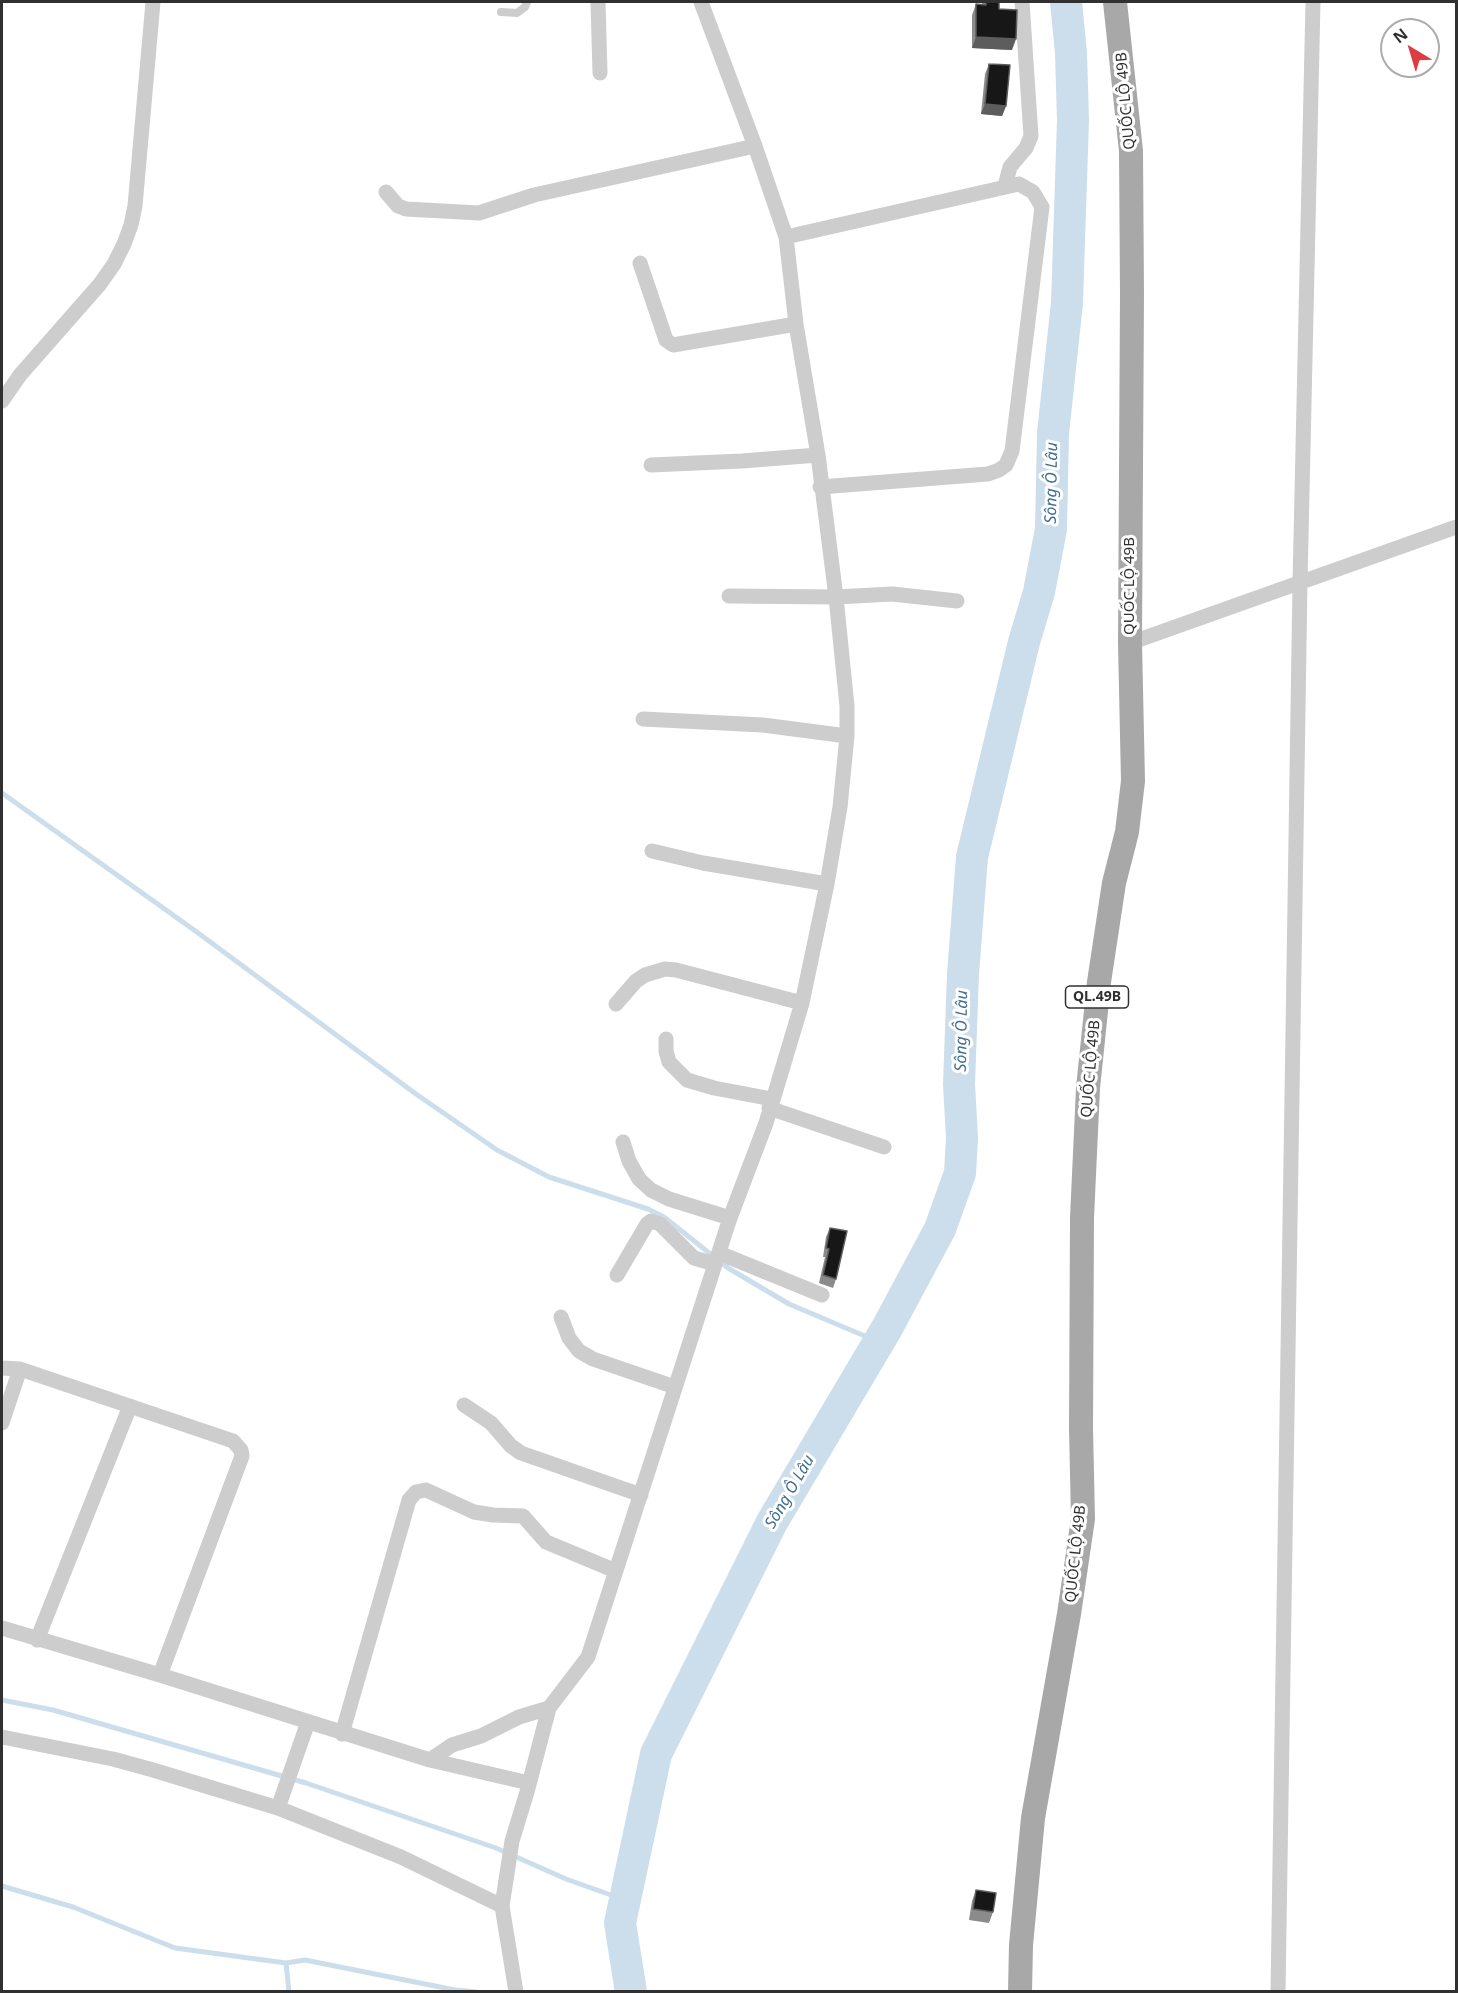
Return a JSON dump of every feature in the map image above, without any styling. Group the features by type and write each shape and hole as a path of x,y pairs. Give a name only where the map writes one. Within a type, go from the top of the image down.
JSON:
{"main road":[{"name":"QUỐC LỘ 49B","path":"1020,1992 1033,1818 1069,1614 1083,1519 1082,1218 1088,1088 1099,982 1114,883 1126,832 1133,782 1130,643 1131,151 1115,2"}],"street":[{"path":"2,401 20,375 100,284 114,264 131,225 135,206 153,2"},
{"path":"598,2 600,73"},
{"path":"516,1989 502,1906 512,1841 549,1708 588,1657 730,1218 771,1104 802,1003 827,884 840,807 847,706 818,454 796,324 786,237 755,146 701,2"},
{"path":"1005,186 1013,161 1026,148 1031,136 1022,2"},
{"path":"1278,1992 1300,582 1313,2"},
{"path":"386,192 398,206 405,209 479,213 534,195 755,146"},
{"path":"786,237 1019,184 1026,186 1042,207 1010,458 999,470 988,474 820,487"},
{"path":"640,263 666,340 673,345 796,324"},
{"path":"651,465 742,461 818,454"},
{"path":"1130,643 1456,527"},
{"path":"729,596 836,597 892,594 957,601"},
{"path":"643,719 763,725 846,736"},
{"path":"652,851 703,863 827,884"},
{"path":"616,1004 636,981 645,975 665,969 802,1003"},
{"path":"666,1039 669,1062 687,1080 771,1104 884,1147"},
{"path":"623,1142 629,1161 639,1179 651,1190 669,1199 730,1218"},
{"path":"617,1275 651,1221 660,1224 694,1258 717,1259 822,1295"},
{"path":"561,1317 569,1338 579,1351 593,1359 675,1387"},
{"path":"2,1368 20,1369 233,1441 241,1450 242,1456 160,1675"},
{"path":"2,1423 20,1369"},
{"path":"464,1405 491,1423 511,1446 521,1453 640,1495"},
{"path":"37,1640 130,1406"},
{"path":"342,1734 409,1500 416,1492 426,1490 474,1512 524,1516 546,1542 616,1571"},
{"path":"2,1628 430,1760 529,1783"},
{"path":"430,1760 452,1745 481,1736 519,1717 549,1708"},
{"path":"278,1809 308,1722"},
{"path":"2,1737 143,1767 278,1809 401,1857 502,1906"}],"lane":[{"path":"501,12 517,12 525,7 527,2"}],"building":[{"path":"986,2 999,2 999,9 1017,10 1016,39 976,37 976,4 986,5"},
{"path":"989,64 1010,65 1006,106 985,104"},
{"path":"830,1228 847,1231 836,1279 823,1275 829,1249 826,1248"},
{"path":"976,1890 996,1893 993,1912 973,1909"}],"waterway":[{"name":"Sông Ô Lâu","path":"631,1992 620,1923 656,1754 772,1522 887,1328 940,1229 960,1173 962,1138 959,1084 963,974 972,857 1024,642 1039,592 1051,529 1053,433 1067,303 1073,120 1071,53 1066,2"},
{"path":"2,793 194,930 416,1094 497,1150 549,1177 648,1209 664,1217 728,1268 789,1304 879,1342"},
{"path":"2,1700 53,1710 306,1783 496,1848 566,1879 625,1900"},
{"path":"2,1886 73,1907 175,1948 286,1963 305,1960 455,1990 477,1992"},
{"path":"286,1963 289,1992"}]}
